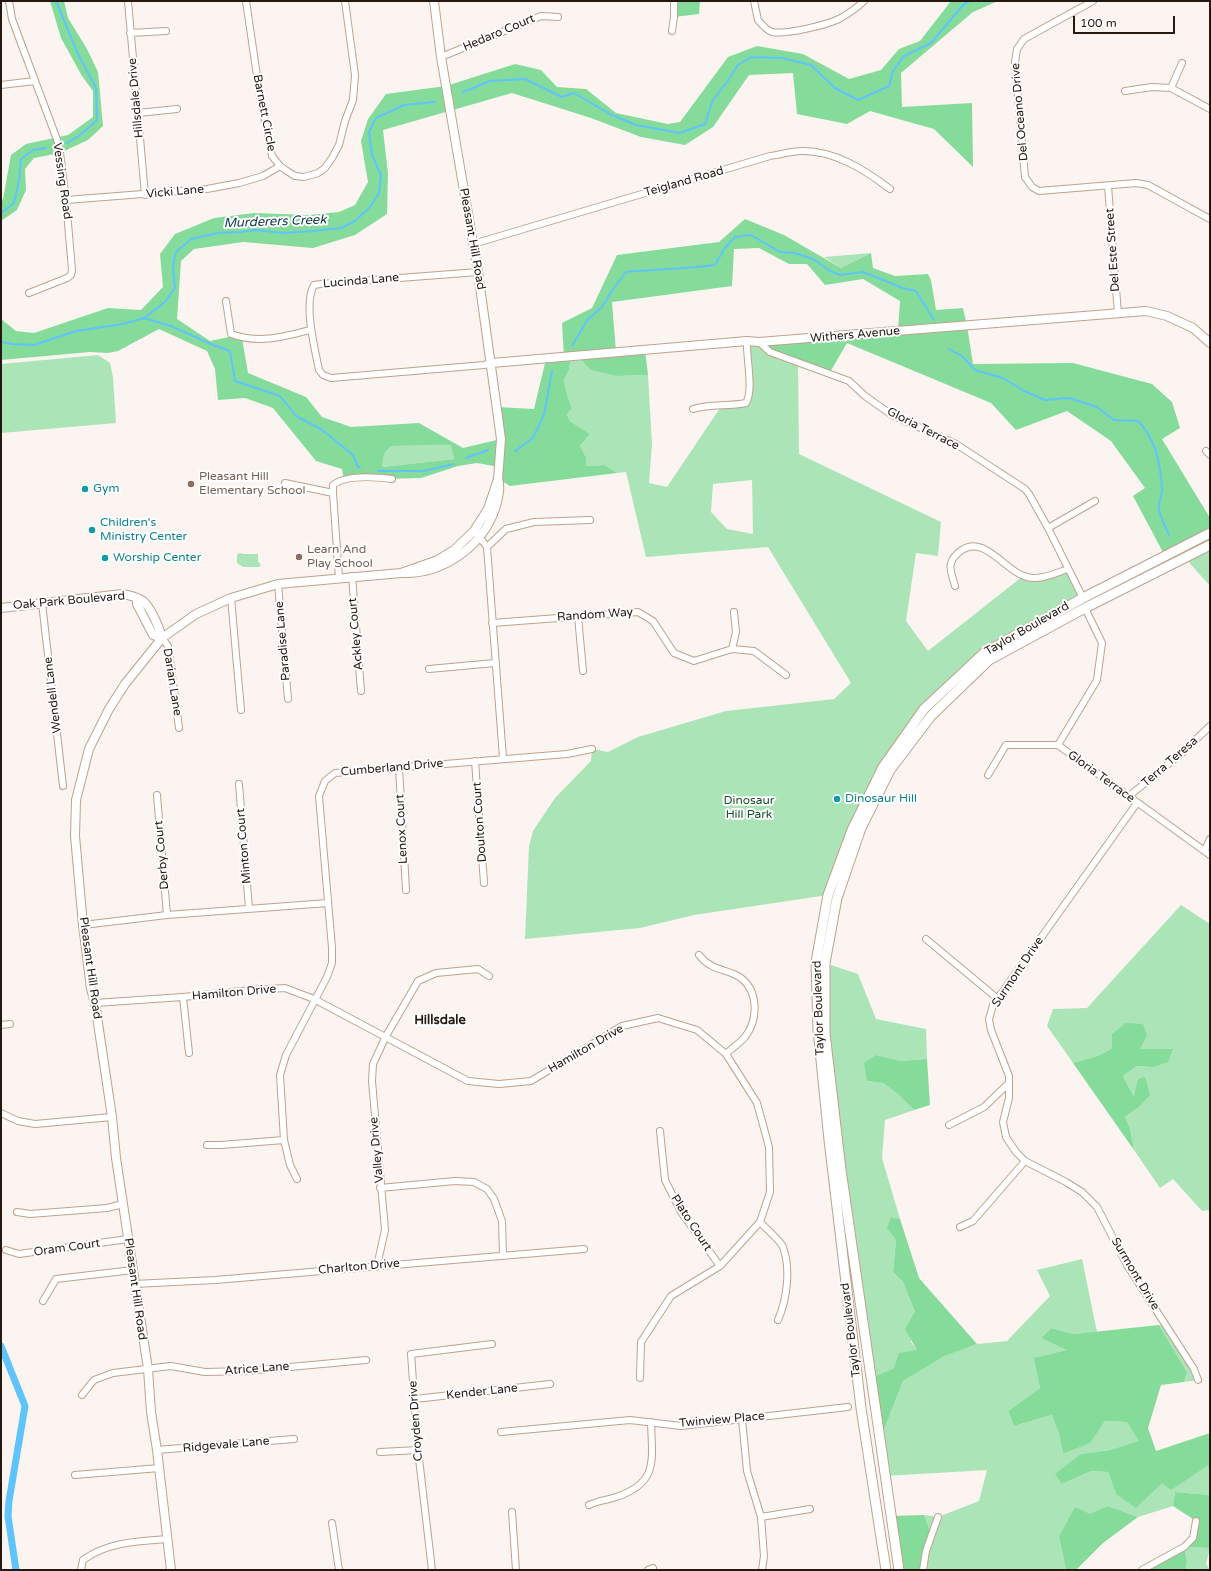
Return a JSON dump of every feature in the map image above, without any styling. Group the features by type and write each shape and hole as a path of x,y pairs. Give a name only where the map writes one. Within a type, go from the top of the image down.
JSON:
{"main road":[{"name":"Taylor Boulevard","path":"886,1570 860,1400 829,1140 818,1030 816,962 828,895 852,830 883,767 924,708 984,653 1083,598 1210,533"},
{"name":"Taylor Boulevard","path":"899,1570 842,1177 825,1033 825,963 837,898 861,828 890,770 931,716 989,660 1085,608 1210,545"}],"street":[{"name":"Vessing Road","path":"9,1 12,19 59,145 66,200 72,270 71,275 67,278 29,293"},
{"name":"Hillsdale Drive","path":"128,1 145,195"},
{"name":"Barnett Circle","path":"246,1 263,111 272,156 280,166 295,176 310,176 324,168 332,158 339,145 353,100 355,75 345,1"},
{"name":"Pleasant Hill Road","path":"401,573 438,560 454,550 474,531 488,509 498,479 501,439 492,363 434,1"},
{"path":"672,31 674,1"},
{"path":"754,1 758,20 771,31 781,33 806,29 838,20 856,9 864,1"},
{"name":"Del Oceano Drive","path":"1093,1 1024,39 1017,49 1015,62 1025,177 1032,187 1039,191 1136,183 1148,185 1210,219"},
{"name":"Hedaro Court","path":"442,57 540,16 558,17"},
{"path":"130,33 166,31"},
{"path":"1171,88 1182,63"},
{"path":"1,85 35,81"},
{"path":"1125,91 1152,87 1171,88 1210,109"},
{"path":"138,113 177,109"},
{"name":"Teigland Road","path":"473,244 770,156 801,151 828,154 871,175 890,189"},
{"name":"Vicki Lane","path":"66,200 207,189 239,183 263,176 280,166"},
{"name":"Del Este Street","path":"1108,186 1118,314"},
{"name":"Lucinda Lane","path":"478,272 321,284 314,286 311,291 310,330 319,370 322,375 331,378 484,365 492,363"},
{"path":"226,301 231,334 242,338 279,338 310,330"},
{"name":"Withers Avenue","path":"492,363 747,341 760,342 1146,312 1167,316 1193,328 1210,343"},
{"path":"693,409 704,405 736,405 746,403 749,398 746,352 747,341"},
{"name":"Gloria Terrace","path":"760,342 770,352 849,381 865,396 892,415 956,444 1025,489 1048,528 1083,598"},
{"path":"339,578 333,493 334,485 337,482 366,476 392,479"},
{"name":"Pleasant Hill Road","path":"171,1570 157,1450 150,1412 148,1369 134,1284 116,1158 112,1118 83,925 75,836 76,800 89,748 109,709 125,684 162,638 196,614 231,598 278,584 352,576 422,572 442,565 459,556 480,537 491,519 496,505 500,485 498,479"},
{"path":"285,483 333,493"},
{"path":"1048,528 1095,501"},
{"path":"487,547 506,529 534,522 590,520"},
{"path":"474,531 487,547 503,758"},
{"path":"955,586 950,567 952,558 963,548 971,546 979,547 988,551 1023,576 1034,578 1047,576 1068,569"},
{"name":"Ackley Court","path":"352,576 361,691"},
{"name":"Paradise Lane","path":"278,584 288,699"},
{"name":"Oak Park Boulevard","path":"1,608 122,594 133,596 137,598 137,604 153,635 162,638"},
{"path":"231,598 241,710"},
{"name":"Wendell Lane","path":"42,603 63,786"},
{"name":"Gloria Terrace","path":"1085,608 1102,643 1097,680 1058,745 1210,855"},
{"name":"Random Way","path":"492,623 638,612 653,621 674,653 694,661 732,648 754,650 786,675"},
{"path":"732,648 736,632 734,612"},
{"path":"578,616 583,671"},
{"name":"Darian Lane","path":"162,638 168,646 179,728"},
{"path":"429,669 495,663"},
{"name":"Terra Teresa","path":"1129,796 1182,753 1210,726"},
{"path":"988,775 1006,745 1058,745"},
{"name":"Cumberland Drive","path":"297,1179 290,1165 284,1140 280,1075 286,1055 327,976 332,963 319,796 325,781 335,773 503,758 567,754 592,749"},
{"name":"Doulton Court","path":"475,761 484,883"},
{"name":"Lenox Court","path":"399,768 406,890"},
{"name":"Minton Court","path":"239,784 250,909"},
{"name":"Derby Court","path":"157,795 167,915"},
{"name":"Surmont Drive","path":"1137,803 993,1005 989,1019 991,1030 1009,1076 1009,1098 1003,1122 1006,1137 1016,1152 1026,1161 1082,1192 1097,1207 1118,1250 1194,1368 1198,1380"},
{"path":"1205,850 1210,840"},
{"path":"83,925 167,915 328,902"},
{"path":"926,939 998,999"},
{"path":"699,955 705,963 740,978 751,988 756,1005 751,1024 745,1036 726,1054"},
{"name":"Valley Drive","path":"377,1266 385,1230 380,1188 372,1064 386,1036 418,981 436,973 478,969 489,976"},
{"name":"Hamilton Drive","path":"95,1003 285,988 314,999 468,1081 499,1084 531,1081 622,1026 658,1018 697,1030 726,1054 757,1103 769,1147 770,1192 760,1222 720,1266 671,1296 641,1342 640,1378"},
{"path":"183,997 189,1053"},
{"path":"1,1025 10,1024"},
{"path":"949,1125 984,1107 1009,1083"},
{"path":"1,1113 18,1121 35,1124 112,1118"},
{"name":"Plato Court","path":"660,1131 665,1180 681,1212 720,1266"},
{"path":"207,1145 284,1140"},
{"path":"960,1227 972,1221 1026,1161"},
{"path":"380,1188 455,1181 474,1182 487,1189 494,1199 502,1221 503,1255"},
{"path":"17,1212 30,1214 107,1208 123,1204"},
{"path":"760,1222 782,1246 787,1271 783,1307 778,1320"},
{"name":"Oram Court","path":"6,1250 19,1254 128,1239"},
{"name":"Charlton Drive","path":"134,1284 215,1280 584,1249"},
{"path":"43,1301 56,1279 133,1270"},
{"name":"Croyden Drive","path":"432,1570 418,1450 411,1354 492,1344"},
{"name":"Atrice Lane","path":"82,1395 94,1380 113,1373 171,1366 205,1372 246,1371 366,1360"},
{"name":"Kender Lane","path":"415,1399 550,1384"},
{"name":"Twinview Place","path":"501,1432 630,1420 681,1426 848,1407"},
{"path":"742,1419 747,1471 761,1517 764,1556 762,1570"},
{"path":"589,1505 616,1497 645,1482 652,1464 651,1422"},
{"name":"Ridgevale Lane","path":"157,1450 294,1439"},
{"path":"380,1452 418,1450"},
{"path":"75,1474 159,1468"},
{"path":"761,1517 810,1510"},
{"path":"512,1512 516,1570"},
{"path":"923,1570 926,1551 938,1518"},
{"path":"1142,1570 1184,1547 1193,1538 1196,1521"},
{"path":"332,1524 339,1570"},
{"path":"81,1570 83,1560 91,1554 125,1542 168,1539"}],"green space":[{"path":"50,1 64,1 68,18 87,49 98,72 103,126 88,140 60,153 34,158 25,169 26,190 17,210 1,221 1,201 3,199 11,155 26,144 68,135 93,117 93,91 82,76 61,38"},
{"path":"674,1 700,1 699,14 674,17"},
{"path":"951,1 998,1 973,12 901,73 902,107 972,103 973,167 934,129 870,111 847,124 797,114 793,73 749,75 713,127 685,145 641,137 591,118 512,93 383,130 388,174 387,214 355,235 313,248 243,242 194,249 181,261 177,319 210,341 229,337 242,338 248,373 306,397 322,417 351,427 419,423 463,448 501,439 497,407 534,409 546,359 564,357 562,323 592,308 617,255 719,242 745,219 784,235 841,268 871,253 873,268 895,276 928,274 931,280 936,310 963,308 973,364 1073,363 1152,384 1172,402 1180,428 1162,439 1210,518 1210,533 1165,556 1133,496 1145,488 1111,441 1067,411 1016,430 991,403 847,343 829,374 770,352 759,342 898,331 900,301 863,279 825,285 807,264 789,264 759,248 734,249 732,286 612,302 616,352 645,350 648,375 617,376 591,370 578,356 571,357 569,370 564,380 572,408 567,415 570,421 590,434 580,446 586,457 586,466 605,465 617,473 510,486 498,479 499,467 477,463 458,466 421,478 344,480 342,469 316,461 273,408 245,398 218,400 215,369 207,351 159,329 118,351 108,353 90,352 1,360 1,319 16,331 34,333 108,308 141,310 163,287 160,254 175,234 214,218 254,213 309,215 339,212 355,205 368,182 361,141 368,119 386,94 446,86 515,64 541,70 557,87 586,89 616,113 668,124 680,122 728,57 757,46 803,54 849,79 881,70 899,49 920,41","holes":["451,445 454,459 382,467 384,454 391,446"]},
{"path":"871,253 841,268 824,257"},
{"name":"Dinosaur Hill Park","path":"747,341 759,342 798,363 799,454 941,522 938,556 916,553 906,621 928,651 1023,576 1034,578 1068,569 1083,598 984,653 924,709 828,895 694,915 640,928 525,939 529,846 533,831 555,798 591,761 592,749 608,752 638,737 726,711 834,699 851,683 768,547 646,557 626,472 617,473 605,465 586,466 586,457 580,446 590,434 570,421 567,415 572,408 564,380 569,370 571,356 578,356 617,376 648,375 652,444 649,483 667,487 722,405 736,405 749,398","holes":["752,480 753,534 727,529 711,512 713,484"]},
{"path":"98,355 110,363 113,377 116,423 1,433 1,364"},
{"path":"452,445 454,459 382,467 384,454 391,446"},
{"path":"1210,545 1210,586 1185,558"},
{"path":"239,553 258,554 258,561 261,565 259,567 243,567 237,563 237,555"},
{"path":"1181,905 1210,924 1210,1210 1202,1211 1173,1179 1160,1188 1134,1150 1130,1128 1125,1117 1138,1108 1135,1097 1123,1076 1137,1066 1153,1067 1172,1050 1140,1049 1112,1034 1112,1048 1108,1051 1089,1059 1073,1063 1047,1026 1053,1009 1087,1008"},
{"path":"825,963 858,974 876,1019 926,1029 927,1059 901,1061 876,1055 867,1081 883,1083 899,1095 914,1110 885,1120 882,1158 900,1219 891,1217 896,1240 893,1272 903,1282 915,1312 911,1342 918,1351 894,1368 871,1378 825,1033"},
{"path":"1126,1023 1143,1024 1147,1035 1140,1049 1173,1049 1168,1062 1153,1067 1137,1066 1123,1076 1134,1096 1138,1079 1145,1077 1150,1095 1138,1108 1125,1117 1130,1128 1134,1150 1073,1063 1089,1059 1112,1048 1112,1034"},
{"path":"876,1055 901,1061 927,1059 930,1105 914,1110 899,1095 883,1083 867,1081 864,1063"},
{"path":"891,1217 900,1219 919,1278 977,1344 944,1356 903,1381 880,1440 871,1378 894,1368 899,1353 917,1350 905,1329 915,1312 903,1282 893,1272 896,1240 887,1228"},
{"path":"1082,1259 1097,1332 1074,1334 1051,1328 1041,1338 1066,1350 1035,1358 1040,1388 1008,1411 1014,1426 1052,1415 1059,1434 1063,1454 1089,1443 1105,1421 1127,1422 1140,1441 1110,1450 1081,1454 1062,1484 1091,1471 1108,1472 1116,1494 1192,1475 1207,1466 1210,1468 1210,1495 1175,1492 1173,1506 1138,1517 1108,1506 1059,1537 1066,1570 923,1570 931,1533 924,1515 938,1517 979,1501 987,1470 885,1476 880,1440 903,1381 944,1355 977,1344 1007,1341 1050,1296 1037,1270"},
{"path":"1159,1325 1166,1326 1198,1380 1184,1382 1187,1372"},
{"path":"1159,1325 1187,1372 1184,1382 1161,1385 1148,1428 1156,1451 1210,1433 1210,1468 1207,1466 1171,1490 1162,1483 1136,1508 1116,1494 1108,1472 1091,1471 1062,1484 1055,1474 1081,1454 1110,1450 1139,1441 1127,1422 1105,1421 1090,1443 1063,1454 1059,1434 1052,1415 1014,1426 1008,1411 1040,1388 1034,1358 1066,1350 1041,1338 1051,1328 1074,1334"},
{"path":"1175,1492 1210,1495 1210,1548 1184,1547 1187,1561 1186,1570 1142,1570 1193,1538 1196,1521 1173,1506"},
{"path":"1108,1506 1138,1517 1103,1543 1076,1570 1066,1570 1059,1537 1075,1507 1090,1514"},
{"path":"924,1515 931,1533 923,1570 899,1570 891,1516"},
{"path":"1184,1547 1210,1548 1206,1564 1210,1570 1186,1570 1187,1561"}],"waterway":[{"path":"56,1 77,52 96,88 97,120 79,136 67,143"},
{"name":"Murderers Creek","path":"463,92 490,81 525,79 562,97 574,93 610,114 636,125 680,133 705,124 713,100 738,65 751,57 782,58 811,65 835,88 858,100 889,86 893,71 904,56 931,43 964,4 970,1"},
{"name":"Murderers Creek","path":"1,342 34,345 76,331 123,324 144,318 165,302 175,288 173,267 176,252 191,239 218,233 255,230 283,233 341,228 355,221 370,207 379,193 381,175 372,155 369,132 376,118 404,105 435,102"},
{"path":"1,213 14,203 19,181 21,159 33,150 46,148"},
{"path":"572,346 588,319 602,307 626,272 715,265 724,249 735,237 751,235 780,252 795,253 813,259 830,271 840,275 863,272 903,288 916,291 934,320"},
{"path":"144,318 171,326 230,351 235,381 280,396 296,416 321,429 353,455 358,467 360,467"},
{"path":"949,349 963,357 975,370 1003,378 1024,391 1045,400 1069,398 1097,407 1114,420 1138,421 1149,436 1156,453 1162,490 1159,509 1169,535"},
{"path":"515,451 533,438 544,415 552,371"},
{"path":"466,458 488,450"},
{"path":"378,471 424,471 454,464"},
{"path":"1,1346 25,1406 9,1501 8,1516 16,1570"}],"place":[{"name":"Pleasant Hill Elementary School","path":"191,484"},
{"name":"Gym","path":"85,489"},
{"name":"Children's Ministry Center","path":"92,530"},
{"name":"Learn And Play School","path":"299,557"},
{"name":"Worship Center","path":"105,558"},
{"name":"Dinosaur Hill","path":"837,799"}],"district":[{"name":"Hillsdale","path":"440,1021"}]}
